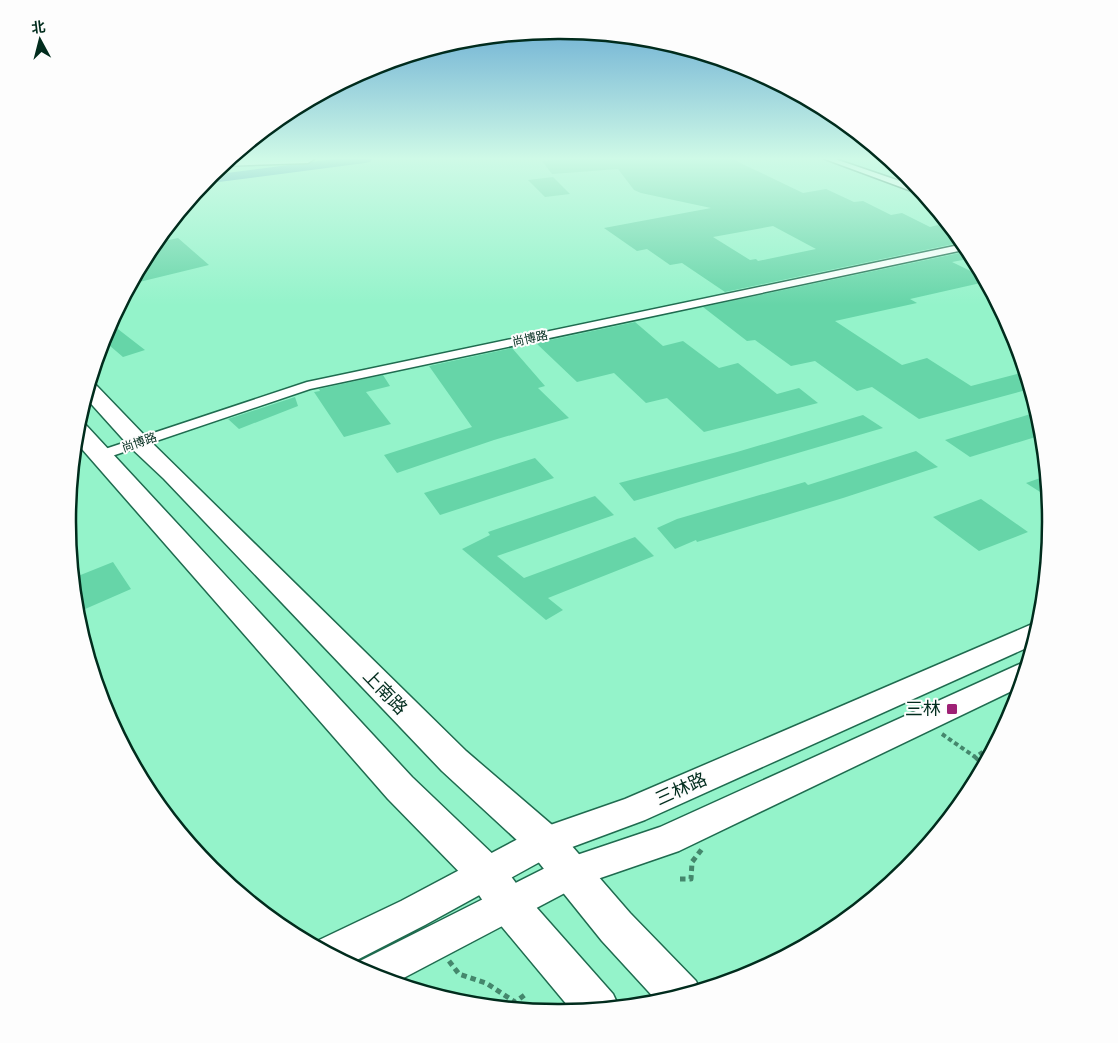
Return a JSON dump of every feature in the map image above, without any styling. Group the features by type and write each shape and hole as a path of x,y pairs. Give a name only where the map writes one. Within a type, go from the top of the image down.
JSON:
{"main road":[{"name":"上南路","path":"94,394 138,442 172,474 454,761 545,842 616,926 675,990"},
{"path":"84,437 400,788 497,888 593,1003"},
{"name":"三林路","path":"379,970 497,888 545,842 634,810 1027,636"},
{"name":"三林路","path":"338,950 413,913 497,888 571,872 667,840 1016,677"}],"street":[{"name":"尚博路","path":"101,455 307,386 956,248"}],"path":[{"path":"975,757 978,760"},
{"path":"680,879 691,879 692,862 684,860"},
{"path":"449,960 459,974 486,983 515,1002"},
{"path":"515,1002 526,994"}],"building":[{"path":"709,208 876,208 891,215 902,213 930,227 941,226 954,244 725,292 682,263 670,265 647,249 637,251 604,228 711,208","holes":["773,226 816,249 758,261 756,259 750,260 713,237"]},
{"path":"178,238 209,265 140,282 158,253 167,240"},
{"path":"960,253 964,260 952,262 972,272 979,283 910,299 917,303 835,321 902,365 927,358 971,386 1018,374 1023,391 919,419 872,387 857,391 815,361 791,366 755,340 747,341 703,307"},
{"path":"635,322 663,346 683,341 719,368 738,363 777,394 799,388 818,403 704,432 667,398 646,403 614,373 577,382 536,343"},
{"path":"117,328 145,350 123,357 110,346"},
{"path":"512,348 545,386 538,388 569,418 494,440 397,473 384,455 472,427 429,366"},
{"path":"383,375 390,386 366,392 391,424 344,437 314,392 320,391 319,389"},
{"path":"295,397 298,406 239,429 228,419"},
{"path":"1029,414 1034,437 970,457 945,440"},
{"path":"863,415 883,428 634,501 619,483 737,452"},
{"path":"916,451 938,467 843,498 697,542 696,540 675,549 657,528 677,519 805,482 808,485"},
{"path":"535,458 554,478 440,515 424,493"},
{"path":"1040,478 1041,493 1026,483"},
{"path":"595,496 614,515 497,556 524,578 635,537 654,556 548,598 563,610 546,620 462,549 490,535 488,532"},
{"path":"981,499 1028,532 979,551 933,517"},
{"path":"113,562 131,589 85,609 79,576"}],"place":[{"name":"三林","path":"952,709"}]}
